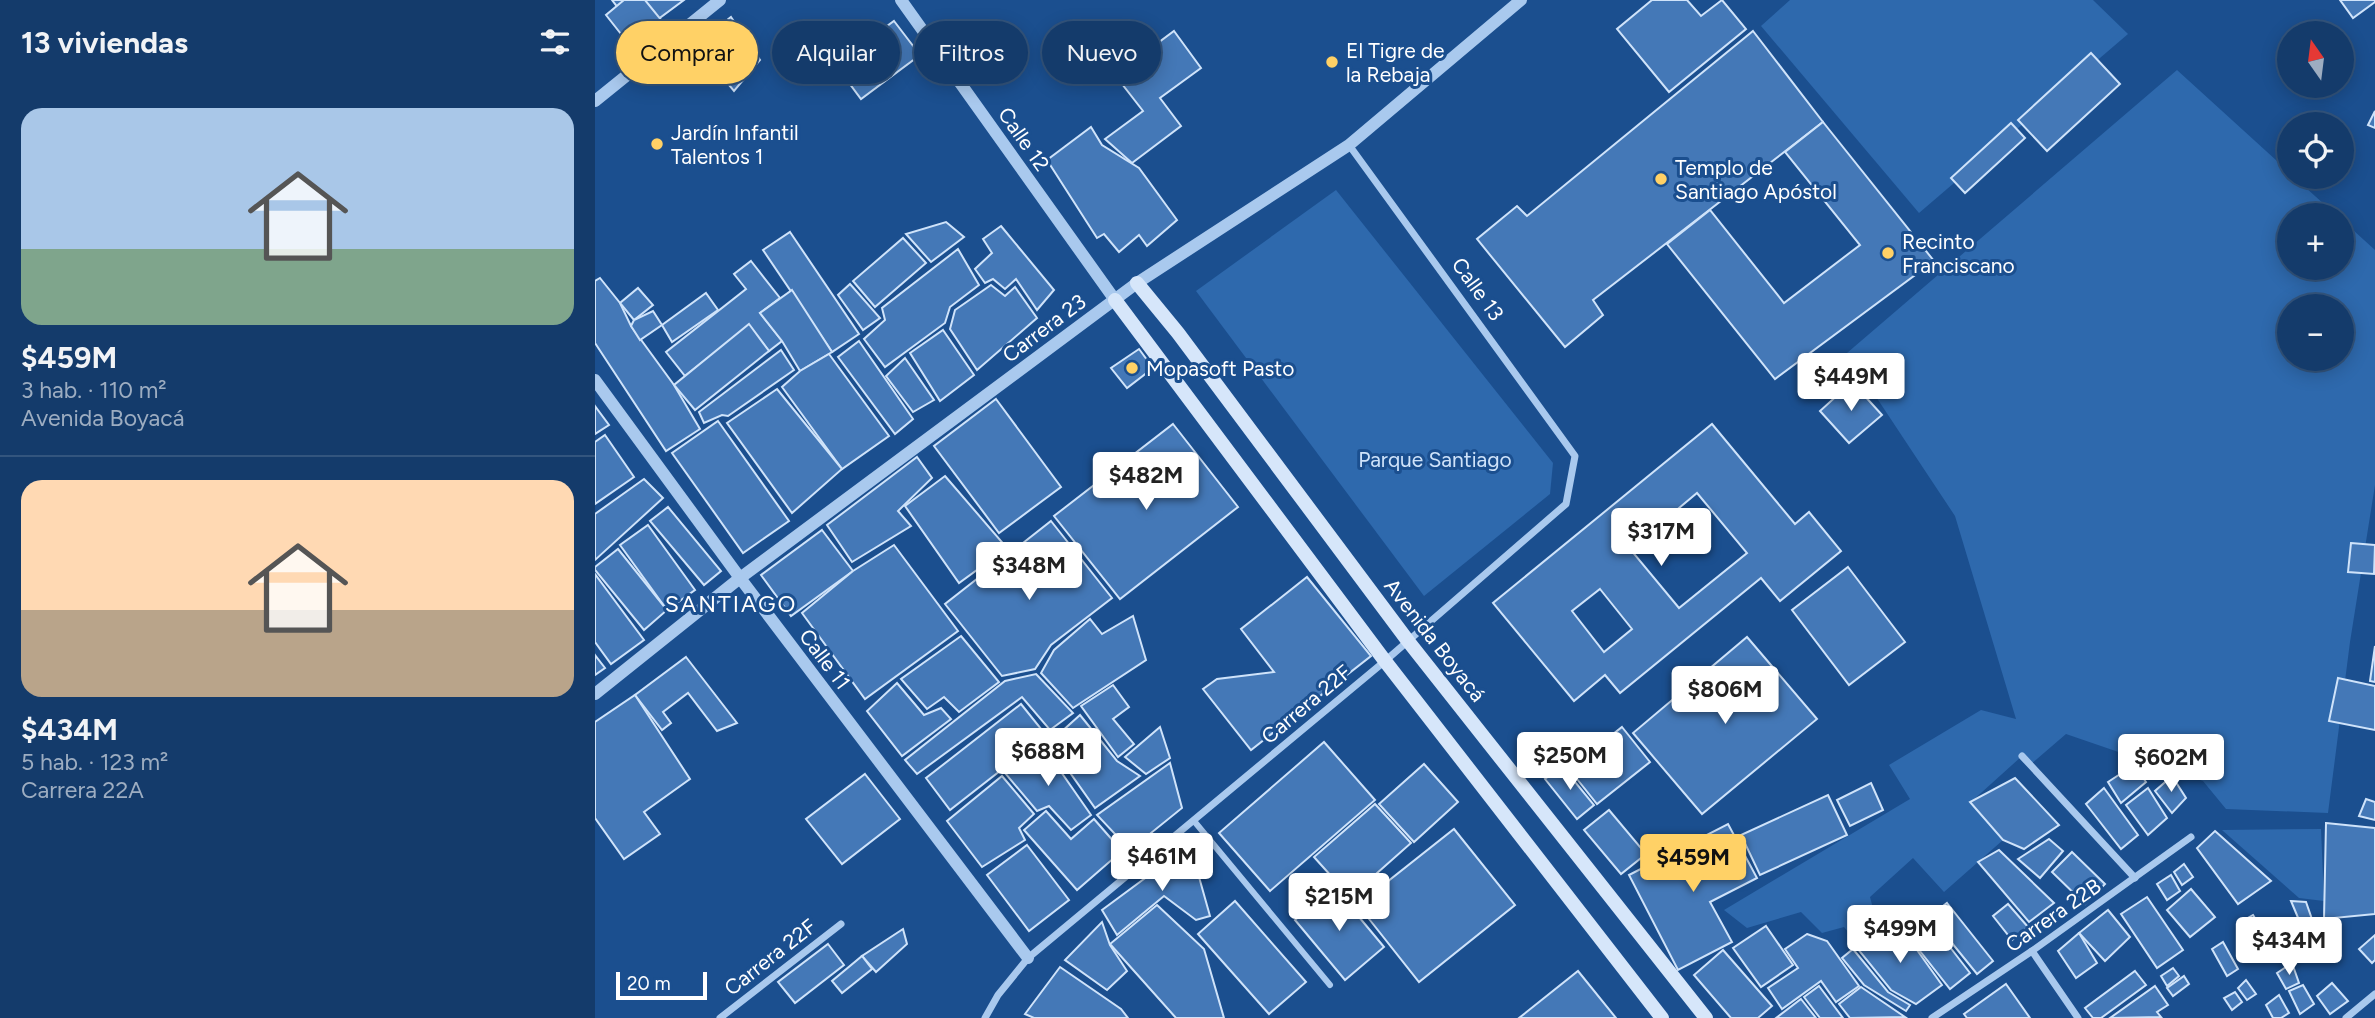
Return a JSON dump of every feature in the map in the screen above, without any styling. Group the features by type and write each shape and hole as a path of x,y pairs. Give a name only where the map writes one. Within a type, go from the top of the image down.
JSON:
{"main road":[{"name":"Avenida Boyacá","path":"1137,283 1178,333 1408,641 1706,1018"},
{"path":"1115,300 1385,661 1662,1018"}],"street":[{"path":"595,102 720,0"},
{"name":"Calle 12","path":"901,0 1115,300"},
{"name":"Carrera 23","path":"595,694 740,578 1137,283 1349,145 1514,2"},
{"name":"Calle 13","path":"1349,145 1575,456"},
{"name":"Calle 11","path":"595,380 740,578 1028,958"},
{"name":"Carrera 22F","path":"985,1018 997,995 1028,958 1385,661 1566,504 1575,456"},
{"path":"2022,756 2135,878"},
{"path":"1194,821 1330,985"},
{"name":"Carrera 22B","path":"1932,1018 2032,951 2191,837"},
{"name":"Carrera 22F","path":"720,1018 841,924"},
{"path":"2032,951 2078,1018"},
{"path":"2346,1018 2375,995"}],"green space":[{"path":"1790,0 2093,0 2128,34 1919,213 1761,26"},
{"path":"2177,70 2277,161 2277,189 2307,189 2323,203 2277,203 2277,280 2354,280 2354,231 2375,250 2375,485 2350,642 2328,813 2226,809 2203,781 2066,734 2030,765 2022,756 1971,802 2003,840 1944,892 1913,858 1870,897 1876,920 1854,939 1844,927 1822,933 1801,912 1747,928 1724,910 1910,799 1889,765 1981,710 2016,719 1955,516 1847,353"},
{"name":"Parque Santiago","path":"1336,190 1553,463 1550,494 1424,596 1196,291"},
{"path":"2321,829 2324,901 2299,898 2222,830"}],"building":[{"path":"612,0 684,0 656,21 628,21"},
{"path":"624,0 645,0 662,21 616,21 616,28 606,15"},
{"path":"1652,0 1687,0 1701,16 1722,0 1746,29 1669,92 1617,29"},
{"path":"2340,0 2375,0 2375,2 2353,18"},
{"path":"900,29 914,47 914,59 900,70"},
{"path":"1174,31 1201,68 1160,98 1181,126 1132,163 1105,139 1143,111 1122,84 1161,84 1161,41"},
{"name":"Templo de Santiago Apóstol","path":"1753,31 1823,122 1593,300 1603,315 1565,347 1477,239 1517,206 1527,216"},
{"path":"2091,53 2120,84 2047,151 2018,120"},
{"path":"728,84 740,84 734,91"},
{"path":"850,84 881,84 861,99"},
{"path":"2375,111 2375,128 2368,125"},
{"name":"Recinto Franciscano","path":"1823,122 1934,261 1775,379 1667,244 1710,210 1784,303 1860,245 1785,152"},
{"path":"2011,123 2025,138 1965,193 1951,178"},
{"path":"1091,127 1102,145 1139,168 1177,220 1147,246 1139,235 1119,252 1104,234 1097,238 1047,160"},
{"path":"946,222 964,237 931,262 906,234"},
{"path":"1001,226 1054,290 1037,310 1016,279 1005,289 993,279 985,283 975,269 992,253 983,239"},
{"path":"790,232 859,334 832,352 763,250"},
{"path":"903,238 926,263 875,307 853,281"},
{"path":"958,249 979,285 950,307 945,323 885,367 864,339 885,320 882,308"},
{"path":"751,261 780,298 760,313 782,341 769,351 749,326 685,376 666,352 746,289 734,274"},
{"path":"600,278 620,303 631,326 674,385 700,429 666,451 595,343 595,281"},
{"path":"850,284 880,318 863,330 838,295"},
{"path":"991,285 1005,296 1015,287 1037,318 977,370 950,329 955,310"},
{"path":"638,288 653,305 634,320 620,303"},
{"path":"792,290 832,352 800,371 782,341 760,313"},
{"path":"706,293 718,310 672,342 662,325"},
{"path":"653,311 662,325 640,340 631,326 634,320"},
{"path":"749,324 769,351 695,410 674,385"},
{"path":"943,330 974,375 940,401 910,353"},
{"path":"859,341 913,419 895,434 838,357"},
{"name":"Mopasoft Pasto","path":"1139,349 1153,368 1127,388 1111,368"},
{"path":"781,350 794,370 728,416 722,415 704,423 699,412"},
{"path":"829,354 889,436 842,469 782,387 800,371"},
{"path":"905,358 934,400 913,412 886,376"},
{"path":"1852,382 1882,415 1849,443 1820,411"},
{"path":"777,389 842,469 792,513 727,423"},
{"path":"996,399 1061,487 999,533 934,446"},
{"path":"595,406 609,425 595,434"},
{"path":"718,421 789,521 743,553 672,453"},
{"path":"1173,424 1238,507 1120,599 1054,516"},
{"path":"1712,424 1795,524 1809,512 1841,551 1780,601 1761,578 1620,693 1605,675 1574,701 1493,603","holes":["1697,493 1747,553 1679,608 1630,549","1600,589 1632,629 1604,652 1572,611"]},
{"path":"605,435 634,477 595,504 595,442"},
{"path":"917,457 932,478 898,511 911,526 852,562 827,525"},
{"path":"945,476 1007,548 959,583 905,506"},
{"path":"644,479 663,498 595,560 595,514"},
{"path":"668,507 721,571 704,585 650,521"},
{"path":"1051,521 1112,598 1051,645 1035,669 1002,676 945,604"},
{"path":"648,525 695,590 667,610 620,545"},
{"path":"822,530 853,571 791,616 761,575"},
{"path":"2351,543 2375,545 2374,574 2348,572"},
{"path":"894,545 958,631 865,699 802,613 853,571"},
{"path":"618,549 667,610 644,630 595,570 595,567"},
{"path":"1848,567 1905,642 1849,685 1792,610"},
{"path":"595,574 644,640 611,664 595,642"},
{"path":"1307,577 1371,656 1251,750 1203,689 1217,679 1274,672 1241,629"},
{"path":"1133,616 1146,660 1073,708 1041,673 1054,650 1090,619 1102,634"},
{"path":"961,636 999,682 959,712 944,697 927,709 901,679"},
{"path":"1747,637 1817,719 1702,814 1633,733"},
{"path":"2375,646 2375,682 2370,681"},
{"path":"595,655 605,668 595,675"},
{"path":"686,657 737,723 717,731 688,693 663,712 671,723 662,730 635,695"},
{"path":"1036,674 1073,713 1050,730 1022,697 917,774 905,760 1005,681"},
{"path":"2338,678 2375,686 2375,730 2329,721"},
{"path":"897,683 924,715 941,708 951,719 902,756 867,711"},
{"path":"1113,685 1129,707 1113,719 1134,744 1118,757 1081,706"},
{"path":"635,695 690,779 644,812 660,834 624,859 595,818 595,722"},
{"path":"1021,704 1046,735 950,810 926,778"},
{"path":"1080,715 1117,761 1140,776 1095,808 1049,743"},
{"path":"1160,727 1170,758 1146,774 1125,757"},
{"path":"1622,727 1650,762 1597,804 1569,769"},
{"path":"1324,742 1375,800 1270,891 1219,833"},
{"path":"1043,746 1091,815 1071,830 1049,806 1037,811 1005,773"},
{"path":"1170,763 1182,808 1130,850 1097,815"},
{"path":"1424,764 1458,802 1414,842 1379,804"},
{"path":"2134,765 2146,782 2121,803 2108,782"},
{"path":"1562,766 1594,805 1577,819 1545,779"},
{"path":"865,774 900,819 842,864 806,819"},
{"path":"1002,776 1034,814 1019,828 1025,840 982,867 947,821"},
{"path":"2172,776 2186,798 2172,813 2155,791"},
{"path":"2015,778 2059,825 2024,849 2003,840 1970,802"},
{"path":"1871,783 1883,810 1850,826 1837,800"},
{"path":"2104,788 2138,835 2121,849 2086,804"},
{"path":"2148,788 2167,818 2148,835 2126,805"},
{"path":"1828,795 1847,835 1760,875 1741,835"},
{"path":"2366,799 2375,802 2375,820 2359,816"},
{"path":"1375,804 1411,843 1350,897 1314,857"},
{"path":"1609,810 1646,854 1621,874 1584,830"},
{"path":"1046,811 1071,839 1094,819 1122,851 1077,890 1024,830"},
{"path":"2326,823 2375,828 2375,914 2324,919"},
{"path":"1728,824 1757,878 1710,902 1732,942 1678,970 1629,875"},
{"path":"1454,829 1515,905 1419,982 1358,905"},
{"path":"2215,831 2271,881 2238,904 2197,848"},
{"path":"2049,839 2063,851 2040,878 2018,859"},
{"path":"1027,845 1069,900 1029,931 987,875"},
{"path":"1190,845 1210,916 1196,920 1164,896 1117,935 1102,910"},
{"path":"1999,850 2054,903 2029,922 1978,862"},
{"path":"2072,852 2105,884 2085,904 2052,872"},
{"path":"2184,864 2193,877 2182,885 2174,872"},
{"path":"2171,875 2180,891 2167,900 2157,884"},
{"path":"1334,887 1384,947 1345,980 1295,920"},
{"path":"2191,889 2215,917 2190,937 2167,910"},
{"path":"2147,897 2183,950 2157,968 2121,914"},
{"path":"1235,901 1306,982 1269,1014 1198,934"},
{"path":"2291,901 2306,902 2315,928 2304,932"},
{"path":"1947,903 1993,961 1977,974 1930,916"},
{"path":"2008,904 2028,927 2012,940 1993,916"},
{"path":"1157,905 1204,949 1224,1018 1176,1018 1110,944"},
{"path":"2108,910 2130,937 2105,961 2079,933"},
{"path":"1922,911 1970,973 1950,989 1901,927"},
{"path":"2253,915 2268,939 2260,943 2244,920"},
{"path":"1102,922 1110,945 1127,971 1107,990 1065,960"},
{"path":"1766,926 1793,965 1761,987 1733,948"},
{"path":"1882,928 1907,936 1942,985 1916,1004 1891,990 1857,948"},
{"path":"903,929 907,944 876,972 862,956"},
{"path":"2079,933 2097,963 2076,978 2058,951"},
{"path":"1807,934 1827,941 1859,986 1836,1002 1821,981 1782,1009 1768,988 1798,968 1785,949"},
{"path":"2375,935 2375,960 2372,963 2359,949"},
{"path":"2223,942 2238,969 2227,976 2212,949"},
{"path":"828,944 844,965 795,1003 778,982"},
{"path":"1853,949 1888,992 1910,1005 1906,1011 1864,985 1842,958"},
{"path":"1723,950 1772,1006 1758,1018 1731,1018 1694,975"},
{"path":"862,956 872,969 842,993 832,981"},
{"path":"2292,963 2299,983 2286,989 2277,973"},
{"path":"1060,967 1121,1009 1128,1018 1034,1018 1025,1014"},
{"path":"2173,968 2179,976 2167,986 2161,976"},
{"path":"1578,971 1616,1018 1519,1018"},
{"path":"2135,971 2146,985 2101,1018 2093,1018 2085,1008"},
{"path":"2184,976 2189,984 2173,996 2167,988"},
{"path":"2246,980 2256,994 2247,1000 2238,988"},
{"path":"2332,983 2348,1001 2330,1014 2317,996"},
{"path":"2006,984 2030,1018 1967,1018 1964,1014"},
{"path":"2303,985 2314,1004 2300,1014 2289,991"},
{"path":"1819,986 1843,1018 1820,1018 1804,997"},
{"path":"2155,986 2168,1005 2157,1012 2161,1017 2110,1018"},
{"path":"1861,987 1905,1017 1850,1018 1839,1004"},
{"path":"2235,992 2242,1002 2232,1010 2224,998"},
{"path":"2279,995 2289,1013 2281,1018 2273,1018 2266,1005"},
{"path":"1801,999 1816,1018 1776,1018"}],"place":[{"name":"El Tigre de la Rebaja","path":"1332,62"},
{"name":"Jardín Infantil Talentos 1","path":"657,144"},
{"name":"Templo de Santiago Apóstol","path":"1661,179"},
{"name":"Recinto Franciscano","path":"1888,253"},
{"name":"Mopasoft Pasto","path":"1132,368"}],"district":[{"name":"SANTIAGO","path":"731,604"}]}
